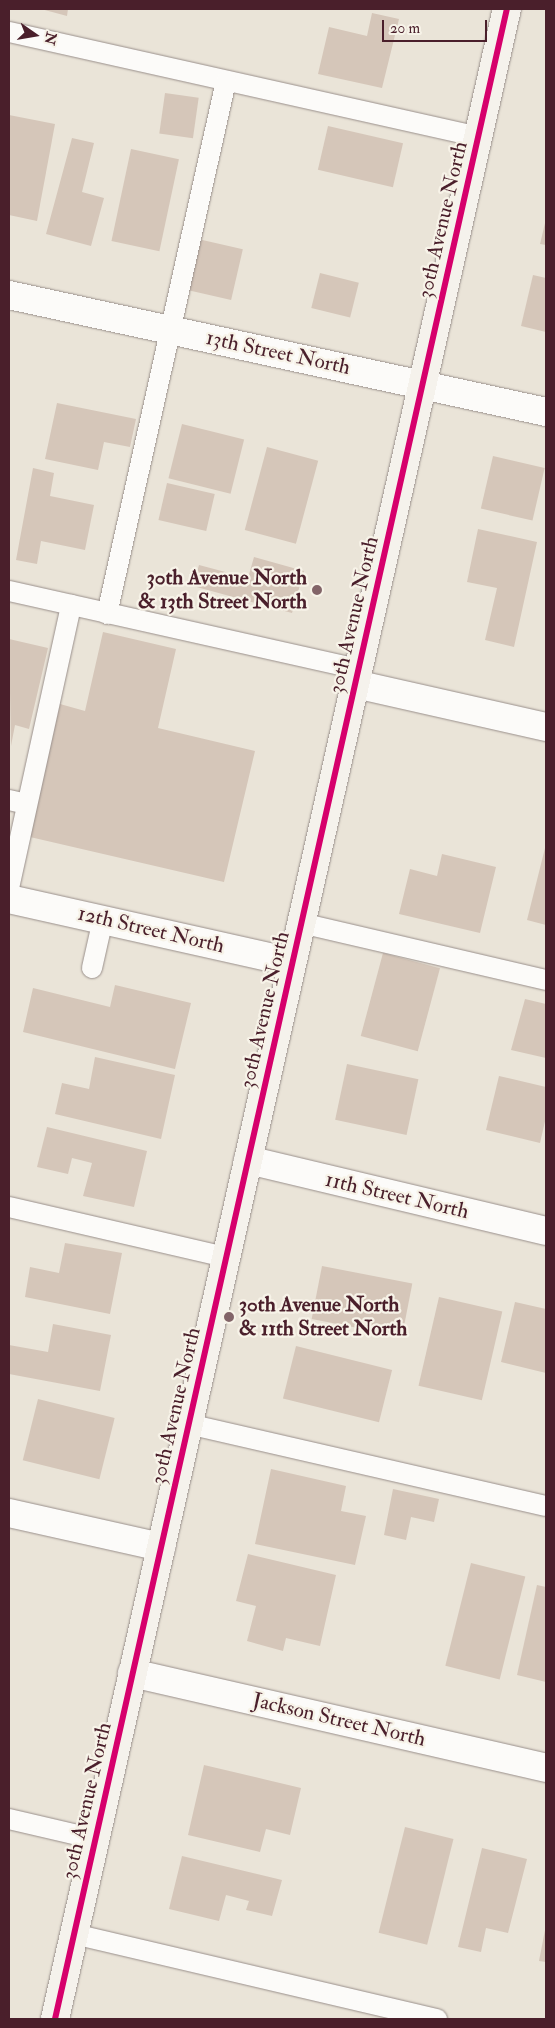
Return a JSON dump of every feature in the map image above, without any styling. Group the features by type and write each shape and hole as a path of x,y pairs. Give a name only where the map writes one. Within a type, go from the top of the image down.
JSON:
{"street":[{"name":"30th Avenue North","path":"54,2019 507,9"},
{"name":"13th Street North","path":"9,295 546,412"},
{"path":"357,676 546,727"},
{"name":"12th Street North","path":"9,899 292,962"},
{"name":"11th Street North","path":"248,1160 546,1231"},
{"path":"9,1513 161,1547"},
{"name":"Jackson Street North","path":"132,1673 546,1768"}],"lane":[{"path":"9,32 478,138"},
{"path":"107,614 226,81"},
{"path":"9,591 357,676"},
{"path":"9,888 17,802 71,605"},
{"path":"92,968 103,919"},
{"path":"301,923 546,980"},
{"path":"9,1207 226,1257"},
{"path":"188,1424 546,1506"},
{"path":"9,1819 95,1838"},
{"path":"74,1934 437,2019"}],"building":[{"path":"41,9 68,9 67,16"},
{"path":"372,13 399,19 382,88 318,74 329,27 367,36"},
{"path":"165,93 199,98 193,138 159,134"},
{"path":"9,115 55,124 37,221 9,215"},
{"path":"328,126 403,143 393,187 318,170"},
{"path":"72,138 94,143 82,192 104,198 91,246 46,234"},
{"path":"131,149 179,159 159,251 111,241"},
{"path":"546,219 546,245 540,244"},
{"path":"198,239 243,249 231,300 186,290"},
{"path":"320,273 359,283 350,318 311,308"},
{"path":"533,275 546,278 546,332 521,326"},
{"path":"57,403 136,419 130,447 104,442 98,470 45,459"},
{"path":"182,424 244,439 231,494 168,478"},
{"path":"267,447 318,461 296,544 245,530"},
{"path":"493,456 545,468 532,521 481,509"},
{"path":"33,468 54,473 50,496 94,505 85,550 41,541 37,564 16,560"},
{"path":"167,483 215,494 206,531 158,520"},
{"path":"478,529 537,542 514,647 485,640 497,588 467,582"},
{"path":"254,557 304,571 292,613 193,586 199,565 248,578"},
{"path":"103,632 176,649 158,728 255,751 224,882 30,837 60,704 85,711"},
{"path":"9,639 48,648 29,729 15,725 11,746"},
{"path":"546,844 546,925 527,920"},
{"path":"442,854 496,867 480,933 399,914 410,869 437,876"},
{"path":"383,953 440,968 418,1051 361,1036"},
{"path":"115,985 191,1003 175,1069 23,1032 33,988 110,1007"},
{"path":"525,999 546,1004 546,1058 511,1050"},
{"path":"95,1057 175,1075 161,1139 55,1114 62,1083 89,1089"},
{"path":"347,1064 418,1079 407,1135 335,1120"},
{"path":"499,1076 546,1087 546,1117 540,1143 486,1130"},
{"path":"47,1127 147,1151 134,1207 83,1196 92,1163 72,1158 68,1174 37,1167"},
{"path":"65,1243 122,1253 110,1314 25,1297 30,1267 59,1273"},
{"path":"322,1266 412,1284 402,1337 312,1319"},
{"path":"439,1297 502,1312 482,1400 419,1386"},
{"path":"515,1302 546,1309 546,1373 501,1362"},
{"path":"53,1324 111,1335 100,1391 9,1374 9,1345 48,1352"},
{"path":"296,1346 392,1370 379,1422 283,1398"},
{"path":"38,1399 115,1418 99,1479 23,1460"},
{"path":"271,1469 346,1486 341,1511 366,1516 355,1565 255,1544"},
{"path":"393,1489 439,1499 434,1522 411,1517 406,1540 384,1535"},
{"path":"248,1554 336,1575 320,1646 286,1638 283,1651 247,1641 256,1606 236,1601"},
{"path":"471,1563 525,1577 500,1679 445,1666"},
{"path":"537,1585 546,1587 546,1682 517,1675"},
{"path":"204,1765 301,1788 290,1835 266,1829 260,1852 188,1835"},
{"path":"405,1827 454,1839 427,1945 379,1933"},
{"path":"482,1848 527,1859 508,1933 486,1928 481,1952 458,1947"},
{"path":"182,1856 282,1880 272,1916 246,1910 249,1901 226,1895 219,1921 169,1909"},
{"path":"546,1930 546,1962 539,1961"}],"cycle path":[{"path":"55,2019 507,9"}],"place":[{"name":"30th Avenue North & 13th Street North","path":"317,590"},
{"name":"30th Avenue North & 11th Street North","path":"229,1317"}]}
